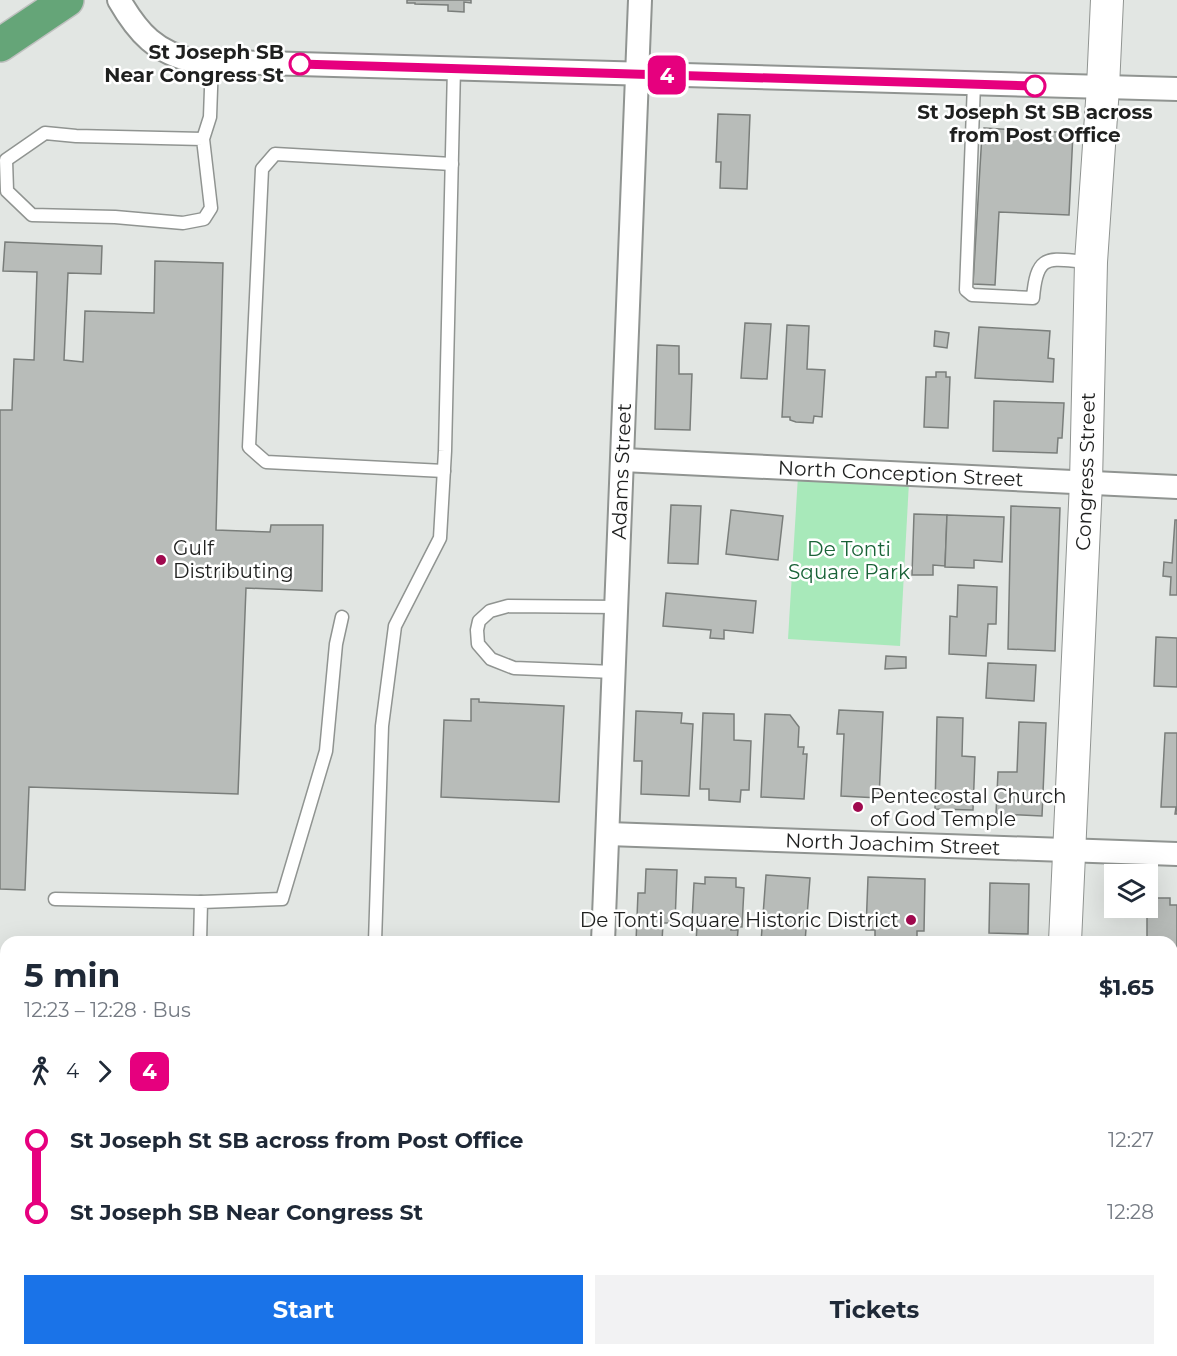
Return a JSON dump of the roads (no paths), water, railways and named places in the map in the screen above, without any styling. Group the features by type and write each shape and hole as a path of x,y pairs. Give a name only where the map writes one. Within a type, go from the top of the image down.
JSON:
{"highway":[{"path":"0,45 67,0"}],"street":[{"path":"118,0 144,35 162,50 176,57 212,61 1177,89"},
{"name":"Adams Street","path":"603,936 618,607 640,0"},
{"name":"Congress Street","path":"1065,936 1086,482 1091,262 1107,0"},
{"name":"North Conception Street","path":"623,460 1177,487"},
{"name":"North Joachim Street","path":"608,834 1177,854"}],"lane":[{"path":"203,139 76,136 45,133 6,159 7,191 32,215 115,217 183,223 204,219 211,208 203,139 210,117 212,61"},
{"path":"375,936 382,726 395,626 440,538 444,471 453,69"},
{"path":"974,84 966,290 972,295 1033,298 1035,276 1039,267 1050,260 1091,262"},
{"path":"444,471 266,462 249,447 262,169 275,154 452,164"},
{"path":"614,672 514,668 491,658 478,644 477,630 479,621 490,611 508,606 618,607"},
{"path":"55,899 201,902 282,899 326,751 336,644 342,616"},
{"path":"200,936 201,902"}],"place":[{"name":"St Joseph SB Near Congress St","path":"300,64"},
{"name":"St Joseph St SB across from Post Office","path":"1035,86"},
{"name":"Gulf Distributing","path":"161,560"},
{"name":"Pentecostal Church of God Temple","path":"858,807"},
{"name":"De Tonti Square Historic District","path":"911,920"}],"park label":[{"name":"De Tonti Square Park","path":"849,560"}]}
